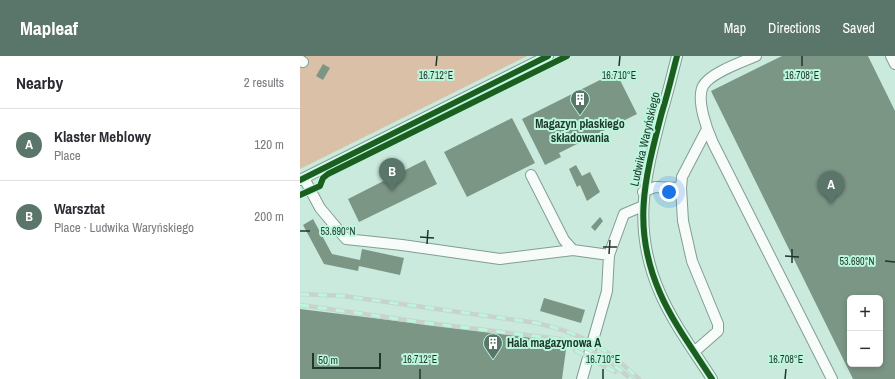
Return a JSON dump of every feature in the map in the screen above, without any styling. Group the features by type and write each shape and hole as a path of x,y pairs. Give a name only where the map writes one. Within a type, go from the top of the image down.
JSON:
{"street":[{"path":"548,56 302,179 320,208 346,239 402,245 500,259 573,250 609,255"},
{"name":"Ludwika Waryńskiego","path":"677,56 650,156 643,192 647,251 656,283 668,309 712,379"},
{"path":"756,56 710,79 703,87 702,106 707,130 832,379"},
{"path":"891,56 895,64"},
{"path":"694,352 718,331 718,324 692,261 682,221 682,177 707,130"},
{"path":"531,175 564,240 573,250"},
{"path":"643,192 655,187 681,188"},
{"path":"582,379 607,291 609,255 624,214 643,206"}],"shaded area":[{"path":"300,56 527,56 300,169"}],"building":[{"path":"782,56 868,56 895,111 895,379 853,379 847,367 883,367 883,295 847,295 847,367 711,91"},
{"path":"323,64 330,68 323,80 316,76"},
{"name":"Magazyn płaskiego składowania","path":"616,72 637,114 559,153 561,157 545,165 522,119"},
{"path":"512,118 535,163 467,197 444,152"},
{"path":"425,160 437,184 359,222 348,199"},
{"path":"576,165 582,176 590,172 600,192 587,201 580,185 577,187 569,169"},
{"path":"600,217 603,221 595,231 591,227"},
{"path":"313,219 332,254 360,260 362,249 404,258 400,275 359,266 358,271 324,264 303,225"},
{"path":"544,298 585,310 581,323 540,311"},
{"path":"300,309 567,342 562,379 300,379"}],"railway":[{"path":"300,294 344,296 537,323 553,327 581,337 604,350 639,379"},
{"path":"300,305 427,323 560,339 598,354 631,379"},
{"path":"575,350 615,372"}],"cycle path":[{"path":"300,180 548,56"},
{"path":"300,195 320,186 323,178 328,174 567,56"},
{"path":"677,56 650,159 646,181 643,224 651,269 660,293 684,337 712,379"}],"place":[{"name":"Magazyn płaskiego składowania","path":"580,116"},
{"name":"Warsztat","path":"392,191"},
{"name":"Klaster Meblowy","path":"831,204"},
{"name":"Hala magazynowa A","path":"493,360"}]}
